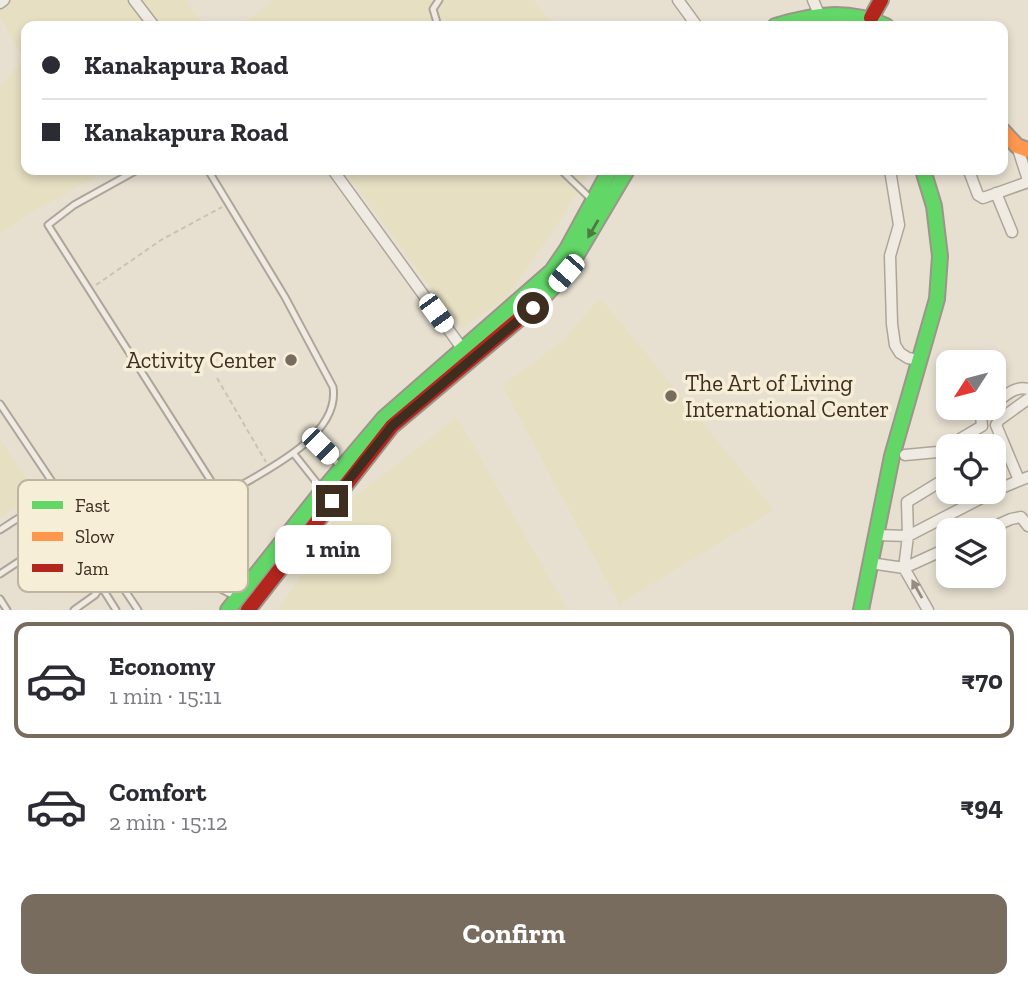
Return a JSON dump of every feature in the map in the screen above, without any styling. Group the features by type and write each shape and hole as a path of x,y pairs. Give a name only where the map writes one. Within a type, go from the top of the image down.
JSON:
{"main road":[{"path":"872,18 881,0"},
{"path":"795,21 819,15 852,13 877,21"},
{"path":"1008,135 1022,148"},
{"path":"248,583 384,418 548,295 566,273 593,201 607,175"},
{"path":"572,252 624,175"},
{"path":"861,610 892,456 936,299 940,256 934,206 925,175"},
{"path":"248,610 392,426 466,354"},
{"path":"228,610 241,592"}],"street":[{"path":"134,0 150,21"},
{"path":"678,0 693,21"},
{"path":"813,0 819,15"},
{"path":"971,175 978,195 983,198 1028,181 1022,148"},
{"path":"337,175 466,354"},
{"path":"891,175 899,225 890,256 895,345 900,353 919,360"},
{"path":"996,193 1012,232"},
{"path":"1006,395 1021,387 1028,389"},
{"path":"1006,486 1024,479 996,425 1028,399"},
{"path":"905,455 938,452 982,426 981,420"},
{"path":"928,610 904,568 908,536 907,502 936,484"},
{"path":"876,535 908,536 969,504"},
{"path":"1006,521 1021,517 1028,526"},
{"path":"870,564 904,568 936,553"}],"lane":[{"path":"437,21 433,9 439,0"},
{"path":"128,175 74,205 48,225 213,480"},
{"path":"211,175 285,297 333,387 332,409 321,426 295,454 248,481"},
{"path":"566,175 593,201"},
{"path":"0,404 51,480"},
{"path":"310,436 342,468"},
{"path":"295,454 323,490"},
{"path":"0,530 18,519"},
{"path":"0,574 18,562"},
{"path":"74,610 97,592"},
{"path":"105,592 116,610"},
{"path":"126,592 138,610"},
{"path":"227,592 237,597"},
{"path":"0,599 8,610"}],"path":[{"path":"90,289 161,240 228,204"},
{"path":"217,378 270,468"}],"shaded area":[{"path":"0,0 186,0 201,21 21,21 21,55 0,16"},
{"path":"274,0 533,0 551,21 247,21"},
{"path":"21,61 21,175 100,175 34,211 0,234 0,87"},
{"path":"348,175 588,175 507,298 461,328"},
{"path":"600,297 774,510 619,604 502,385 563,341"},
{"path":"457,417 568,610 278,610 343,506"},
{"path":"0,439 28,480 18,480 18,504 0,518"}],"traffic: fast":[{"path":"795,21 831,15 872,21"},
{"path":"248,585 384,418 552,271 607,175"},
{"path":"537,304 566,273 624,175"},
{"path":"861,610 892,456 937,299 940,256 934,206 925,175"},
{"path":"228,610 242,592"}],"traffic: slow":[{"path":"1008,136 1017,146 1028,150"}],"traffic: jam":[{"path":"871,18 881,0"},
{"path":"248,610 392,426 537,304"}],"place":[{"name":"Activity Center","path":"291,360"},
{"name":"The Art of Living International Center","path":"671,396"}],"route":[{"path":"332,501 392,426 533,308"}]}
